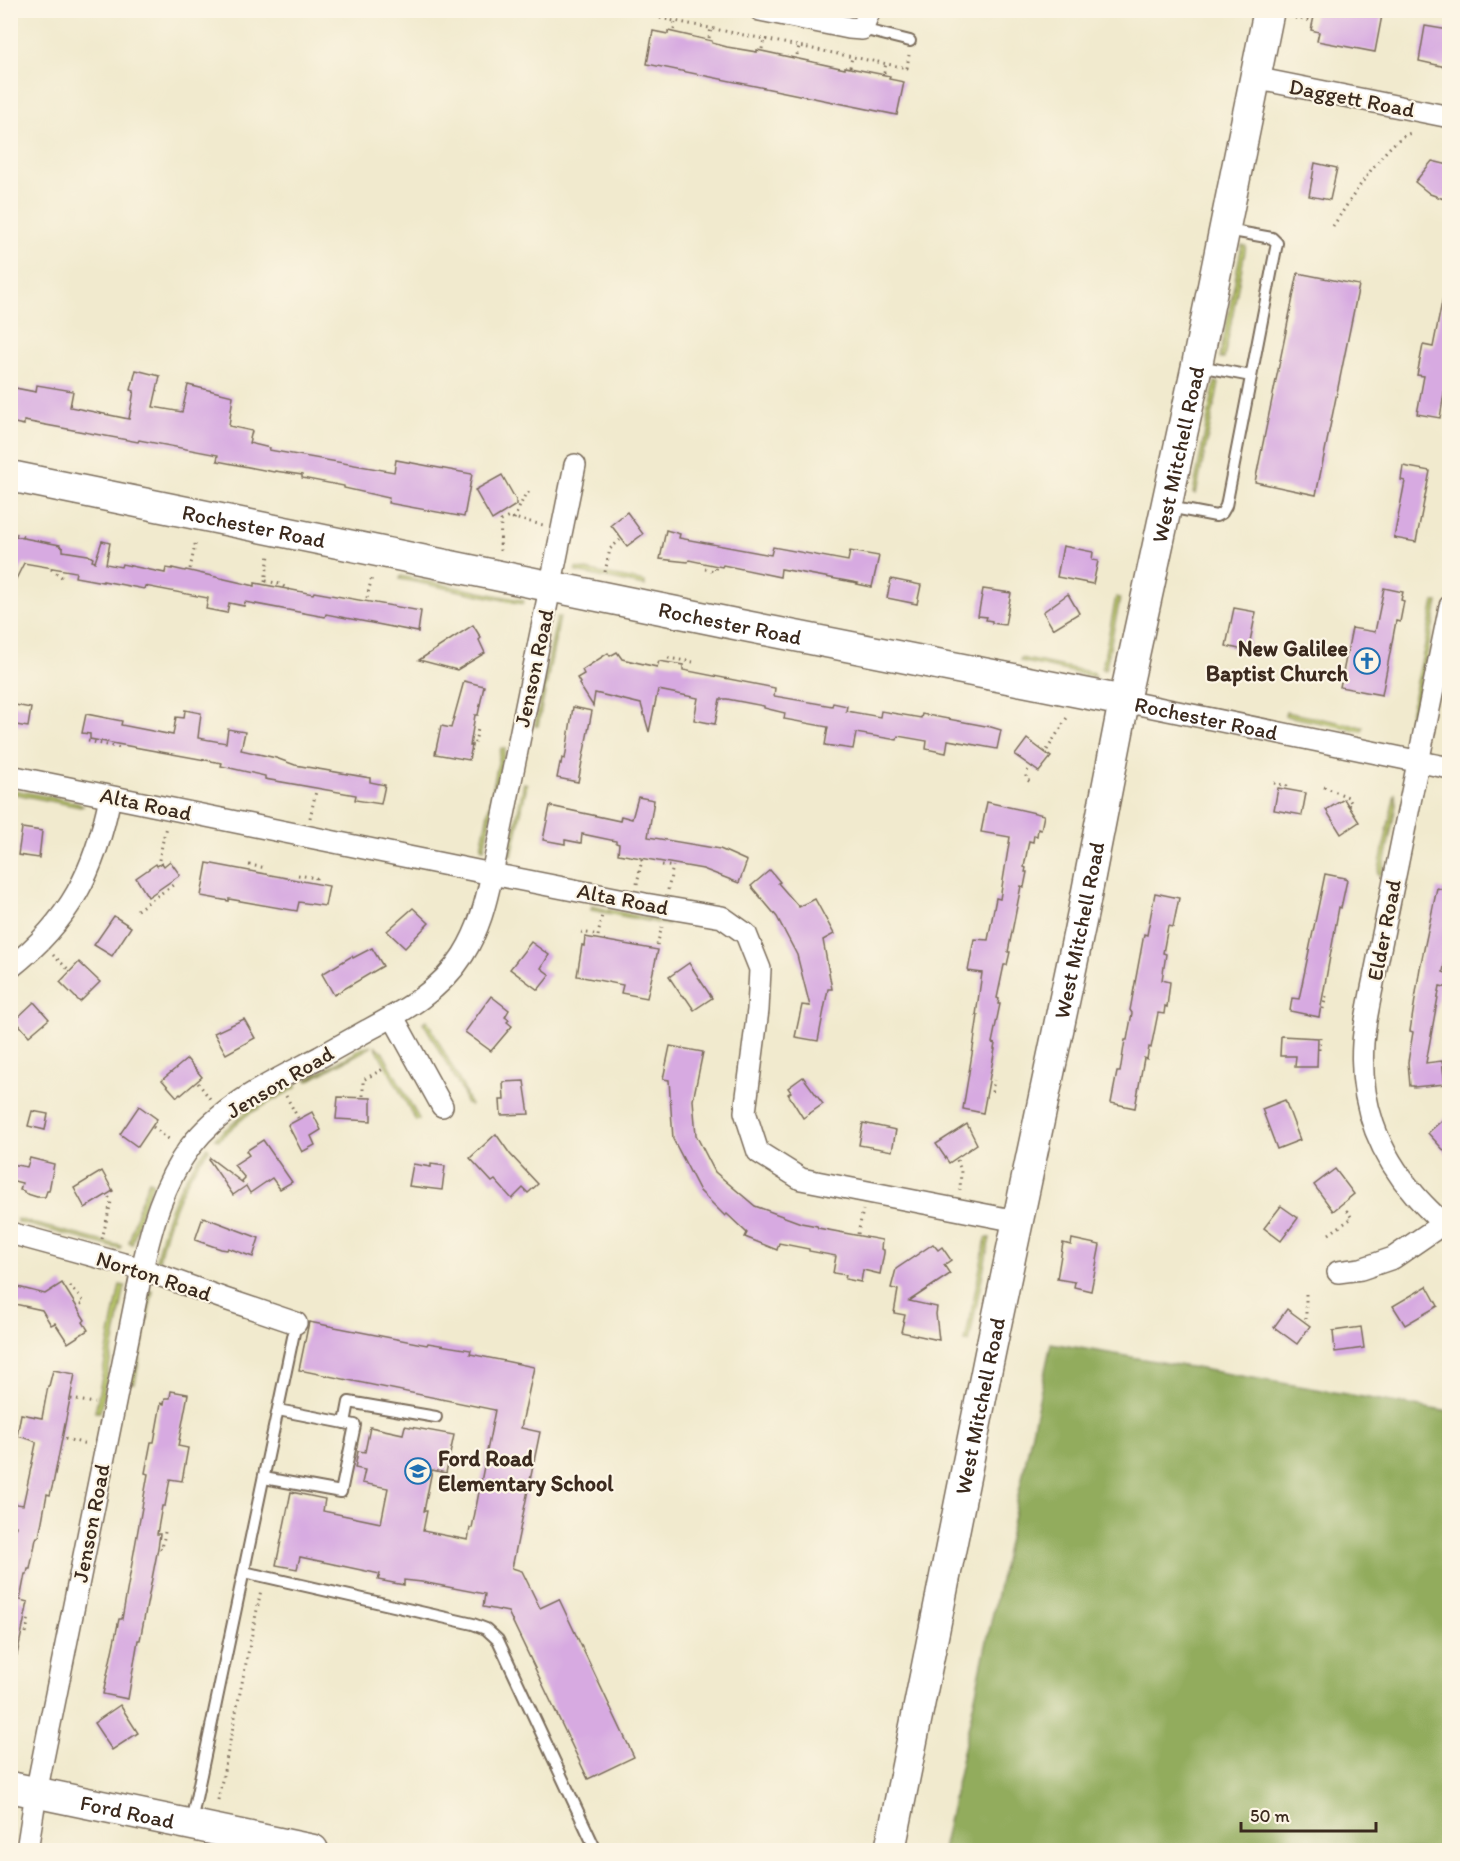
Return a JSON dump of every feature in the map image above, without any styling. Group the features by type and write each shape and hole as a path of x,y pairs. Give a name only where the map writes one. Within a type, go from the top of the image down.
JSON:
{"main road":[{"name":"West Mitchell Road","path":"890,1851 1017,1221 1083,912 1124,701 1197,365 1254,78 1282,14"},
{"name":"Rochester Road","path":"10,476 1124,701"},
{"name":"Ford Road","path":"23,1790 314,1851"}],"street":[{"path":"760,10 849,28 866,20"},
{"name":"Daggett Road","path":"1254,78 1449,117"},
{"name":"Jenson Road","path":"27,1851 23,1790 142,1269 161,1198 182,1159 202,1134 221,1116 245,1098 393,1017 431,991 462,957 479,925 492,874 575,465"},
{"name":"Elder Road","path":"1447,1225 1415,1195 1384,1152 1367,1109 1362,1062 1363,1040 1371,993 1449,606"},
{"name":"Rochester Road","path":"1124,701 1449,768"},
{"name":"Alta Road","path":"10,776 492,874 722,917 746,934 760,969 758,1010 746,1112 758,1152 801,1179 1017,1221"},
{"path":"10,968 32,951 71,904 95,858 105,825 110,797"},
{"path":"393,1017 442,1106"},
{"path":"1338,1272 1361,1269 1393,1258 1447,1225"},
{"name":"Norton Road","path":"10,1233 142,1269 297,1323"}],"lane":[{"path":"866,20 910,41"},
{"path":"1166,506 1216,516 1222,513 1226,506 1277,243 1272,238 1224,230"},
{"path":"1197,365 1251,376"},
{"path":"190,1825 297,1323"},
{"path":"345,1423 350,1402 436,1417"},
{"path":"264,1478 341,1492 355,1425 278,1410"},
{"path":"244,1572 473,1624 486,1629 498,1640 594,1846 594,1851"}],"path":[{"path":"1282,14 1312,21"},
{"path":"660,18 907,68 909,55"},
{"path":"674,30 675,21"},
{"path":"709,38 711,28"},
{"path":"762,49 764,39"},
{"path":"797,56 799,46"},
{"path":"850,67 852,56"},
{"path":"884,73 886,63"},
{"path":"1333,226 1390,146 1404,135 1413,134"},
{"path":"514,519 525,495 531,491"},
{"path":"500,551 501,522 508,517 543,525"},
{"path":"10,533 25,536"},
{"path":"190,569 196,540"},
{"path":"605,572 610,549 620,540"},
{"path":"269,555 266,581 280,584 289,590"},
{"path":"705,568 716,571 716,566"},
{"path":"51,569 63,578"},
{"path":"367,598 372,576"},
{"path":"668,658 693,662"},
{"path":"1047,750 1068,716"},
{"path":"471,745 474,746 478,729"},
{"path":"88,741 121,748"},
{"path":"1028,770 1026,779 1032,783"},
{"path":"1274,783 1287,786 1286,789"},
{"path":"1324,787 1348,797 1352,804 1349,806"},
{"path":"310,818 316,791"},
{"path":"159,860 166,826"},
{"path":"638,884 642,859"},
{"path":"249,864 266,868"},
{"path":"662,865 673,866 668,890"},
{"path":"298,874 316,878 316,882"},
{"path":"137,910 173,885"},
{"path":"581,932 598,936 602,915"},
{"path":"657,945 662,927"},
{"path":"53,955 69,970"},
{"path":"1323,1010 1326,996"},
{"path":"1319,1050 1320,1037"},
{"path":"363,1096 363,1080 385,1068"},
{"path":"992,1092 994,1080"},
{"path":"198,1083 211,1100"},
{"path":"286,1096 298,1118"},
{"path":"153,1127 171,1141"},
{"path":"957,1160 961,1170 960,1191"},
{"path":"102,1239 111,1202 108,1196"},
{"path":"858,1234 863,1209"},
{"path":"1329,1234 1352,1218 1347,1211 1344,1213"},
{"path":"70,1286 84,1302 78,1306"},
{"path":"1306,1294 1306,1319"},
{"path":"71,1399 95,1403"},
{"path":"65,1440 87,1444"},
{"path":"160,1548 162,1549 165,1532"},
{"path":"218,1800 263,1576"},
{"path":"26,1633 29,1616"}],"green space":[{"path":"1242,245 1246,246 1224,359 1220,358"},
{"path":"1215,382 1219,383 1196,494 1193,493"},
{"path":"576,568 645,582 645,586 577,572"},
{"path":"401,576 524,601 523,604 400,579"},
{"path":"1116,597 1120,598 1105,670 1102,669"},
{"path":"1434,602 1438,602 1414,715 1408,725"},
{"path":"557,617 560,617 538,726 535,726"},
{"path":"1021,658 1094,673 1095,677 1020,661"},
{"path":"1286,712 1363,727 1362,731 1285,716"},
{"path":"501,748 505,749 484,849 481,848"},
{"path":"524,783 527,784 512,856 509,855"},
{"path":"10,789 75,802 83,806 11,793"},
{"path":"1395,793 1396,805 1382,875 1378,874"},
{"path":"592,906 609,910 609,912 610,910 648,918 648,920 650,918 668,922 668,925 591,910"},
{"path":"427,1020 463,1087 470,1105 466,1104 463,1093 423,1022"},
{"path":"371,1045 308,1081 307,1079 355,1051"},
{"path":"375,1046 382,1051 419,1119 416,1121"},
{"path":"296,1084 297,1087 247,1115 218,1140 215,1138 248,1111"},
{"path":"207,1147 209,1149 183,1188 166,1230 159,1261 156,1260 174,1200 188,1174"},
{"path":"149,1181 153,1183 132,1244 129,1242 139,1205"},
{"path":"17,1219 121,1246 120,1249 29,1225 29,1223 27,1225 17,1222"},
{"path":"986,1238 990,1238 969,1342 965,1342"},
{"path":"120,1285 125,1286 100,1412 95,1412"},
{"path":"150,1291 153,1291 135,1383 131,1383"},
{"path":"1051,1343 1449,1412 1449,1850 942,1850"}],"building":[{"path":"1323,10 1383,10 1375,52 1317,41 1319,32 1311,30 1315,12 1323,13"},
{"path":"1425,26 1449,30 1446,67 1419,61"},
{"path":"653,31 668,34 668,31 712,41 712,43 727,47 757,52 757,50 890,76 889,79 904,82 897,115 647,64"},
{"path":"1432,161 1449,165 1449,193 1444,199 1430,194 1415,182"},
{"path":"1315,163 1337,168 1330,200 1309,196"},
{"path":"1298,273 1359,285 1316,495 1255,482"},
{"path":"1443,297 1449,297 1449,382 1446,381 1440,418 1417,414 1424,376 1417,375 1423,345 1433,347"},
{"path":"136,370 160,376 153,407 182,412 188,385 233,396 229,426 252,431 249,443 270,448 269,450 394,472 396,460 472,474 464,517 388,503 389,498 302,478 302,475 217,461 218,455 24,421 24,425 10,422 10,387 36,392 37,385 73,391 70,407 129,419 134,391 131,390"},
{"path":"1403,466 1430,471 1416,542 1394,538 1405,481 1401,480"},
{"path":"502,475 516,500 516,505 492,520 475,490"},
{"path":"627,512 643,534 627,546 611,525"},
{"path":"666,530 680,534 679,538 771,555 773,547 848,561 850,551 879,556 872,587 781,569 780,577 723,565 722,567 689,560 688,562 660,559"},
{"path":"13,536 60,545 63,551 88,555 95,562 102,541 110,543 106,564 121,567 122,564 165,573 166,568 186,570 255,586 255,583 421,611 418,632 326,614 325,617 245,602 244,606 229,603 227,613 206,609 208,598 145,586 144,589 75,577 76,572 24,563 10,591 10,538"},
{"path":"1063,546 1093,552 1092,560 1098,561 1093,584 1057,577"},
{"path":"891,579 921,585 917,604 887,598"},
{"name":"New Galilee Baptist Church","path":"1384,588 1403,592 1401,600 1404,601 1400,622 1396,621 1382,695 1340,687 1352,628 1375,632"},
{"path":"983,589 1011,593 1005,625 992,623 986,620 987,617 978,616"},
{"path":"1068,594 1079,613 1053,629 1043,612"},
{"path":"1234,608 1256,612 1248,651 1226,646"},
{"path":"473,625 481,638 479,640 485,653 457,670 419,660"},
{"path":"617,652 622,659 657,667 659,661 683,665 683,670 775,688 774,696 832,706 833,703 847,706 846,711 880,717 881,711 921,718 922,714 991,727 1001,730 997,749 948,740 946,753 926,749 927,741 898,736 897,740 856,733 853,749 825,745 828,727 784,719 785,713 764,708 764,706 727,699 720,699 715,724 694,720 698,698 658,690 649,732 641,704 595,693 593,706 579,684 577,678 584,674 582,670 608,653 610,656"},
{"path":"464,681 484,686 478,715 475,715 469,760 435,754 441,726 451,728"},
{"path":"10,704 31,708 28,727 10,724"},
{"path":"573,707 592,711 578,782 557,778 562,758 565,759"},
{"path":"185,710 201,713 198,738 226,743 228,729 245,732 241,750 295,765 370,778 370,782 385,785 381,804 355,800 356,795 265,779 265,776 221,766 222,763 90,739 90,734 82,733 86,714 122,721 121,725 173,735 176,717 184,718"},
{"path":"1027,739 1051,757 1039,772 1015,755"},
{"path":"1278,788 1306,793 1302,815 1274,810"},
{"path":"638,797 654,800 648,837 720,849 747,861 739,883 703,869 618,854 619,844 616,841 582,834 581,843 565,840 565,844 543,840 550,806 620,821 621,816 632,819"},
{"path":"1344,799 1359,822 1341,834 1326,810"},
{"path":"987,802 1044,815 1041,830 1038,829 1037,836 1034,835 1033,842 1029,841 1024,867 1027,872 1024,887 1021,886 1008,952 1010,952 1007,965 1004,965 997,998 1000,1004 992,1043 995,1044 995,1049 983,1113 963,1109 978,1015 976,1015 982,973 968,971 974,939 988,940 996,898 1000,899 1010,837 981,832"},
{"path":"22,828 42,831 39,858 18,855"},
{"path":"170,861 180,875 148,897 136,878 156,864 157,866 162,863 164,866"},
{"path":"207,863 329,886 325,906 299,902 297,911 201,896"},
{"path":"770,870 799,907 815,899 834,934 823,940 832,989 828,989 818,1041 795,1037 802,1005 810,1006 797,955 777,917 751,886"},
{"path":"1325,874 1347,880 1341,908 1339,907 1319,1017 1290,1011 1292,998 1299,999"},
{"path":"1437,888 1449,891 1449,939 1443,972 1449,974 1449,988 1440,986 1426,1063 1442,1061 1445,1084 1414,1087 1410,1086 1408,1062 1413,1032 1410,1031 1420,968"},
{"path":"1155,893 1179,898 1173,927 1168,926 1163,953 1166,954 1162,980 1170,982 1167,1007 1165,1006 1164,1014 1158,1013 1151,1048 1149,1047 1147,1059 1144,1058 1135,1108 1111,1103 1117,1072 1120,1072 1125,1040 1127,1040 1144,934 1147,935"},
{"path":"413,908 429,923 405,948 387,931"},
{"path":"114,916 131,927 112,956 94,945"},
{"path":"585,937 658,950 647,998 621,993 623,985 577,976"},
{"path":"531,942 549,955 541,968 550,975 538,990 510,969"},
{"path":"372,948 383,966 334,995 322,974 352,956 353,958"},
{"path":"79,962 100,982 80,1002 60,982"},
{"path":"689,963 712,998 694,1010 669,977"},
{"path":"491,996 509,1010 505,1017 512,1026 491,1051 465,1032"},
{"path":"34,1002 49,1019 29,1036 15,1020"},
{"path":"244,1019 255,1038 226,1054 214,1033"},
{"path":"1281,1036 1318,1038 1317,1067 1295,1067 1296,1056 1280,1056"},
{"path":"670,1046 703,1052 693,1100 696,1135 715,1172 755,1206 818,1228 882,1240 881,1249 884,1253 880,1274 863,1270 861,1282 845,1279 846,1275 833,1273 836,1256 779,1243 777,1250 745,1237 747,1233 727,1214 725,1216 700,1191 673,1139 669,1080 663,1079"},
{"path":"187,1059 202,1077 177,1097 162,1080"},
{"path":"803,1077 823,1104 803,1118 788,1094 791,1092 788,1088"},
{"path":"524,1081 529,1114 501,1115 500,1100 504,1100 503,1082"},
{"path":"338,1097 371,1098 371,1121 336,1119"},
{"path":"1285,1100 1300,1140 1277,1149 1262,1109"},
{"path":"139,1106 157,1119 138,1147 120,1134"},
{"path":"32,1111 48,1114 45,1130 28,1126"},
{"path":"312,1112 321,1130 311,1136 315,1145 302,1152 288,1125"},
{"path":"1449,1114 1449,1156 1428,1133"},
{"path":"863,1123 896,1130 892,1151 859,1145"},
{"path":"967,1124 977,1144 949,1163 936,1144"},
{"path":"496,1134 510,1154 538,1184 528,1193 523,1188 512,1199 495,1180 492,1182 470,1158"},
{"path":"263,1140 292,1182 280,1189 272,1178 250,1193 246,1186 233,1195 209,1160 210,1158 243,1183 245,1178 234,1165 249,1155 246,1151"},
{"path":"30,1158 54,1164 49,1191 45,1197 24,1193 20,1190 22,1183 10,1180 10,1164 27,1167"},
{"path":"413,1164 431,1167 431,1164 445,1166 442,1190 409,1186"},
{"path":"1335,1169 1354,1194 1333,1211 1314,1185"},
{"path":"102,1171 113,1191 85,1208 74,1188"},
{"path":"1281,1206 1298,1218 1281,1241 1264,1228"},
{"path":"203,1217 259,1238 253,1257 195,1240"},
{"path":"1072,1239 1100,1245 1091,1291 1074,1287 1075,1282 1057,1279 1063,1243 1071,1245"},
{"path":"933,1244 938,1250 942,1247 951,1260 944,1265 950,1274 909,1301 937,1307 939,1340 901,1332 905,1315 894,1313 898,1290 891,1288 896,1269"},
{"path":"62,1283 85,1320 83,1322 88,1330 68,1343 55,1323 51,1325 42,1310 10,1303 10,1285 45,1294"},
{"path":"1427,1286 1438,1306 1405,1325 1393,1306"},
{"path":"1287,1309 1310,1326 1297,1344 1274,1327"},
{"path":"309,1322 427,1345 428,1343 471,1350 470,1354 534,1367 521,1428 540,1432 512,1568 522,1571 540,1608 559,1599 634,1757 588,1779 508,1612 483,1607 485,1594 422,1582 404,1580 404,1585 378,1580 380,1574 300,1557 297,1569 276,1565 291,1492 325,1499 323,1511 381,1523 388,1488 362,1483 365,1470 355,1468 358,1451 365,1452 370,1427 403,1434 405,1426 454,1435 446,1473 432,1470 424,1511 427,1511 423,1531 468,1540 495,1410 299,1370"},
{"path":"1361,1327 1364,1348 1335,1352 1333,1331"},
{"path":"53,1370 75,1374 53,1484 50,1495 47,1494 30,1569 25,1574 20,1600 28,1602 17,1655 10,1655 10,1555 16,1526 10,1525 10,1503 23,1505 36,1444 29,1439 17,1436 21,1414 42,1418"},
{"path":"171,1391 188,1394 178,1446 188,1448 182,1481 170,1479 165,1506 162,1506 157,1534 160,1534 158,1548 128,1699 103,1694 119,1619 122,1619 148,1474 145,1473 151,1442 154,1442 161,1403 164,1404 165,1398 170,1398"},
{"path":"120,1705 138,1733 112,1750 94,1723"}],"place":[{"name":"New Galilee Baptist Church","path":"1367,661"},
{"name":"Ford Road Elementary School","path":"418,1471"}]}
